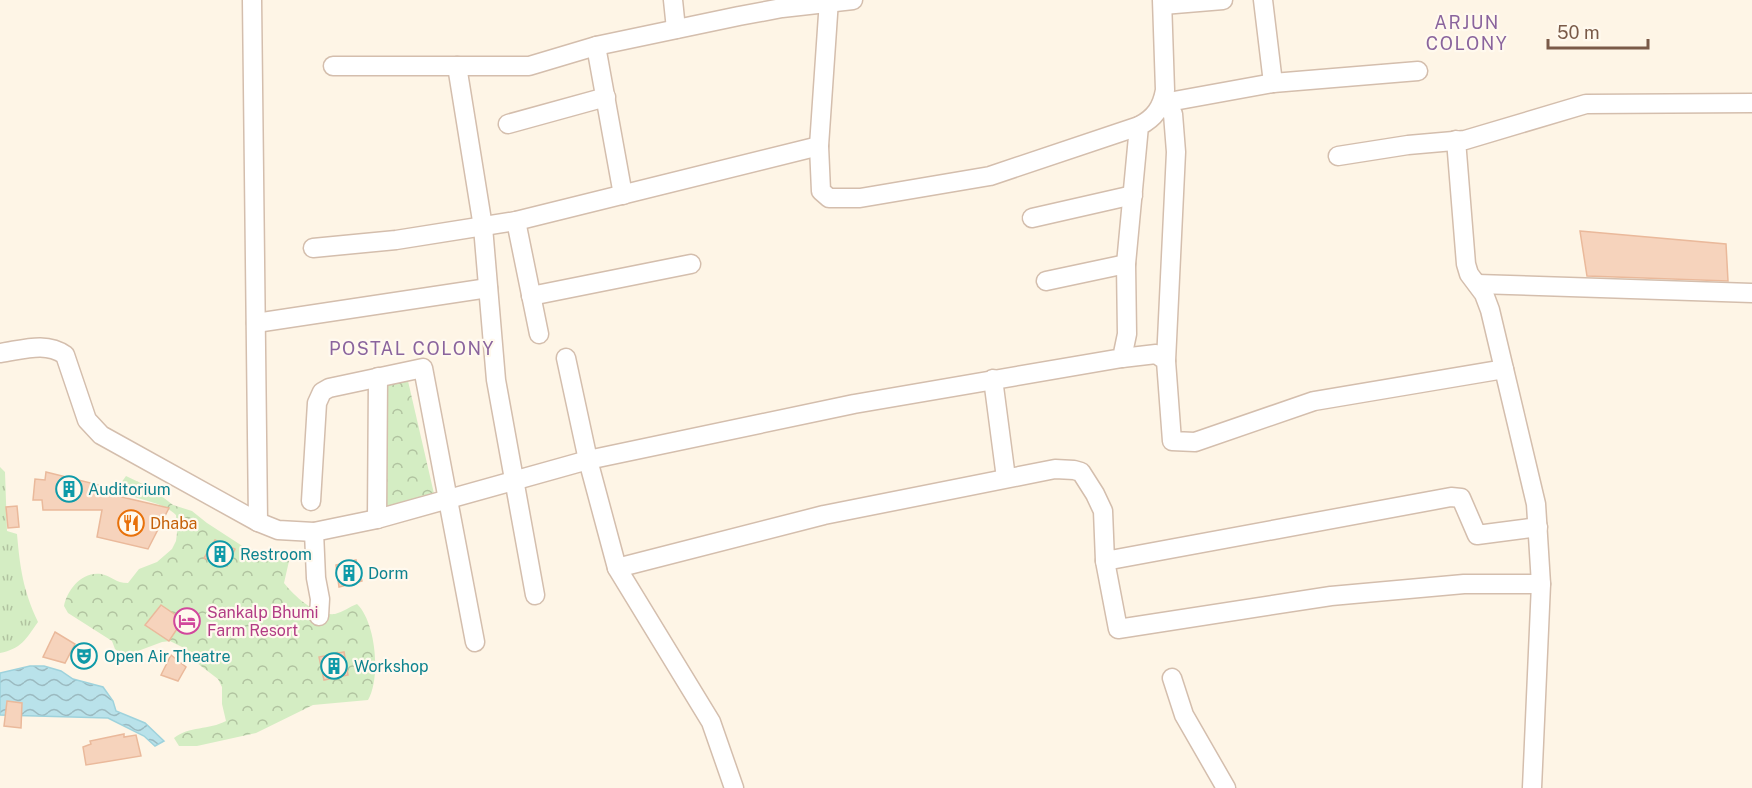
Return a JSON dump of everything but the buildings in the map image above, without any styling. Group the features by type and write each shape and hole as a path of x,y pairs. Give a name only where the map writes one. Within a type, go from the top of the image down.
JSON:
{"street":[{"path":"252,0 258,522"},
{"path":"674,0 676,29"},
{"path":"333,66 529,66 596,46 676,29 738,8 853,0"},
{"path":"829,1 819,146 820,190 823,195 836,199 860,198 990,176 1148,121 1162,103 1165,90 1162,2 1223,0"},
{"path":"1263,0 1274,83"},
{"path":"596,46 623,195"},
{"path":"458,66 483,227 496,380 535,595"},
{"path":"1162,103 1274,83 1418,71"},
{"path":"508,124 606,97"},
{"path":"1162,103 1173,114 1176,153 1166,361 1172,441 1196,442 1314,401 1504,369"},
{"path":"1338,156 1456,140 1586,104 1752,103"},
{"path":"1122,358 1127,334 1126,264 1138,126"},
{"path":"1456,140 1466,264 1469,274 1484,294 1490,310 1536,504 1541,584 1532,788"},
{"path":"313,248 396,240 516,221 819,146"},
{"path":"1032,218 1133,195"},
{"path":"516,221 539,334"},
{"path":"531,296 691,264"},
{"path":"1046,281 1126,264"},
{"path":"1477,285 1752,293"},
{"path":"256,322 488,288"},
{"path":"0,353 46,346 58,349 65,355 87,420 101,435 258,522 278,530 314,532 377,519 588,460 854,404 1122,358 1156,354 1166,361"},
{"path":"566,358 588,460 617,568 711,722 734,788"},
{"path":"311,501 318,397 322,392 329,388 423,368 476,642"},
{"path":"377,519 378,377"},
{"path":"993,379 1006,478"},
{"path":"617,568 824,515 1055,469 1081,472 1095,494 1102,511 1105,561 1118,629 1331,596 1464,584 1541,584"},
{"path":"1105,561 1451,497 1461,498 1477,535 1538,527"},
{"path":"314,532 316,578 320,599 319,616"},
{"path":"1172,678 1184,715 1226,788"}],"green space":[{"path":"408,381 435,498 381,511 384,385"},
{"path":"0,467 5,472 7,531 17,534 23,579 38,622 18,646 0,653"},
{"path":"126,476 151,488 173,505 192,511 247,549 268,551 289,561 284,583 313,609 335,614 357,604 369,624 374,650 374,678 368,700 313,705 256,733 197,746 179,746 174,738 180,734 226,721 222,704 222,687 218,679 197,663 186,649 170,641 122,655 115,649 112,641 68,613 64,606 72,588 88,575 101,574 128,583 139,569 157,562 172,549 176,541 176,515 164,507 121,491 121,483"}],"water":[{"path":"30,666 44,666 61,671 73,679 103,687 113,701 116,711 145,723 164,741 155,746 144,736 108,718 0,715 0,673"}],"place":[{"name":"Auditorium","path":"69,489"},
{"name":"Dhaba","path":"131,523"},
{"name":"Restroom","path":"220,554"},
{"name":"Dorm","path":"349,573"},
{"name":"Sankalp Bhumi Farm Resort","path":"187,621"},
{"name":"Open Air Theatre","path":"84,656"},
{"name":"Workshop","path":"334,666"}],"district":[{"name":"ARJUN COLONY","path":"1467,32"},
{"name":"POSTAL COLONY","path":"412,348"}]}
